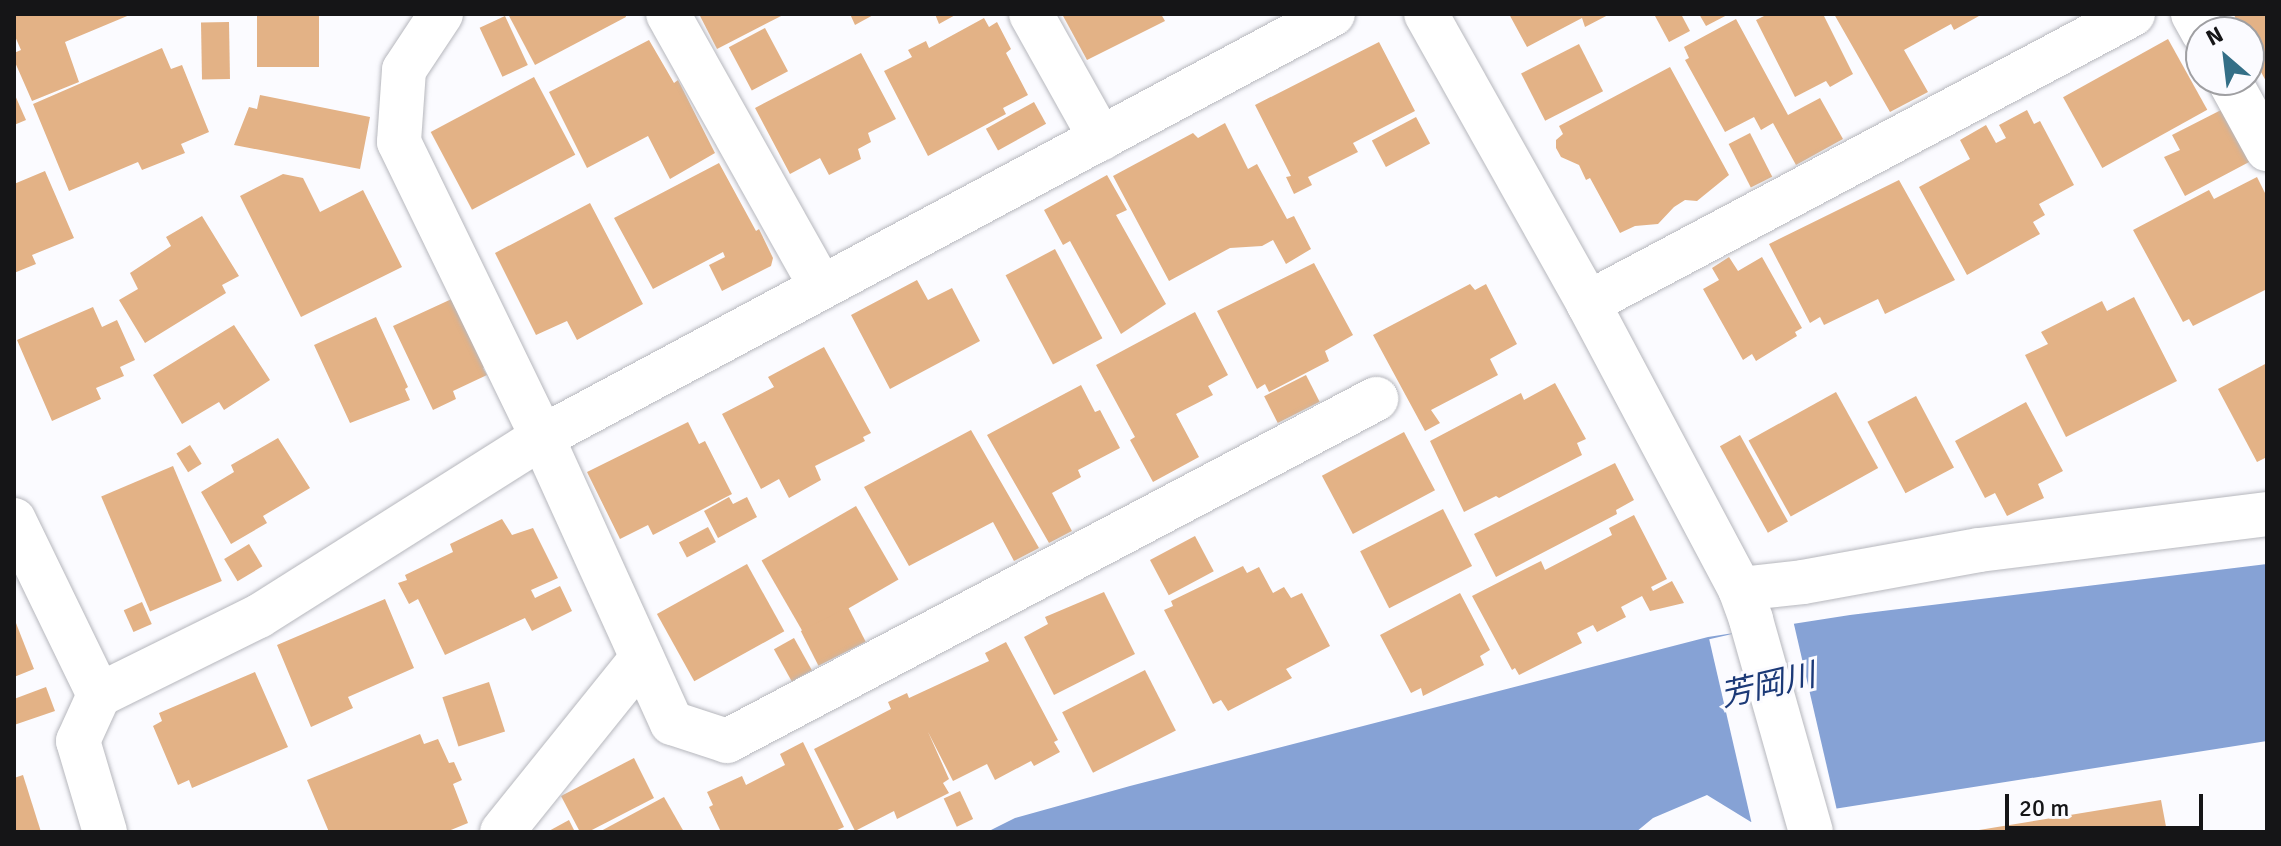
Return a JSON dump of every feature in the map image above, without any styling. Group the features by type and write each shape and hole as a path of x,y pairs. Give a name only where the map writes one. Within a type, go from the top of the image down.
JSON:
{"street":[{"path":"441,14 404,70 399,142 542,437 672,723 727,741 1376,399"},
{"path":"668,14 821,287"},
{"path":"1031,14 1101,139"},
{"path":"105,832 78,741 99,695 259,616 542,437 1333,14"},
{"path":"1426,14 1588,303 1746,604 1810,829"},
{"path":"1588,303 2133,14"},
{"path":"2238,96 2267,149"},
{"path":"1746,604 1803,582 1979,550 2267,514"},
{"path":"19,548 99,695"},
{"path":"502,832 642,658"}],"water":[{"name":"芳岡川","path":"2267,564 2267,741 1751,822 1707,795 1653,818 1636,832 987,832 1015,818 1130,786 1708,637 1850,615"}],"pier":[{"path":"1793,620 1837,810 1753,829 1709,639"}],"building":[{"path":"14,14 132,14 65,42 79,82 32,101 14,60 14,53 21,50 14,34"},
{"path":"257,14 319,14 319,67 257,67"},
{"path":"508,14 625,14 626,17 535,65"},
{"path":"699,14 785,14 717,49"},
{"path":"850,14 875,14 855,25"},
{"path":"935,14 957,14 939,24"},
{"path":"1062,14 1161,14 1165,21 1087,60"},
{"path":"1509,14 1610,14 1585,27 1582,18 1527,47"},
{"path":"1681,14 1690,31 1669,42 1655,16"},
{"path":"1699,14 1729,14 1706,26"},
{"path":"1768,14 1823,14 1853,74 1830,87 1826,81 1795,97 1756,20"},
{"path":"1834,14 1979,16 1954,30 1951,24 1904,50 1928,92 1890,112"},
{"path":"2267,14 2267,83 2265,16 2235,16"},
{"path":"505,16 528,65 502,77 480,28"},
{"path":"984,18 989,27 997,22 1011,49 1006,53 1028,95 1003,108 1006,114 928,156 884,71 912,57 908,50 926,41 929,48"},
{"path":"1736,19 1788,115 1820,98 1843,139 1796,165 1773,123 1761,130 1754,117 1725,132 1685,60 1689,58 1684,47"},
{"path":"201,22 229,22 230,79 202,79"},
{"path":"765,28 788,71 752,91 729,47"},
{"path":"2168,39 2185,70 2185,96 2200,96 2207,110 2102,168 2063,97"},
{"path":"649,40 674,83 678,80 715,153 670,179 648,136 587,168 549,92"},
{"path":"1379,42 1415,111 1353,143 1358,152 1308,177 1312,185 1294,194 1286,177 1291,176 1255,105"},
{"path":"1579,44 1603,91 1545,121 1521,74"},
{"path":"162,48 171,69 182,65 209,132 181,144 185,153 142,170 138,162 69,191 33,104"},
{"path":"861,53 896,119 868,133 871,142 858,149 861,159 829,175 820,158 790,174 755,108"},
{"path":"1670,67 1729,175 1697,201 1685,200 1674,207 1658,224 1635,226 1620,233 1590,178 1586,180 1579,165 1561,157 1556,148 1556,140 1563,134 1559,126"},
{"path":"534,77 575,155 472,210 431,132"},
{"path":"14,93 26,120 14,125"},
{"path":"260,95 370,117 360,169 234,145 249,107 257,109"},
{"path":"1034,102 1046,124 998,151 986,129"},
{"path":"2223,109 2251,161 2185,196 2164,157 2180,150 2172,135"},
{"path":"2027,110 2034,124 2040,121 2074,185 2039,204 2045,215 2033,222 2040,234 1967,275 1919,187 1970,159 1960,140 1986,125 1996,143 2006,138 1999,125"},
{"path":"1416,117 1430,143 1386,167 1372,140"},
{"path":"1225,123 1248,169 1257,164 1287,219 1294,216 1311,249 1286,264 1273,240 1262,246 1230,248 1169,281 1113,176 1193,133 1198,138"},
{"path":"1750,133 1772,177 1751,188 1729,144"},
{"path":"719,163 756,231 759,229 773,258 771,266 722,291 709,265 725,257 723,252 653,289 614,218"},
{"path":"45,171 74,238 32,255 36,264 14,273 14,184"},
{"path":"283,174 303,178 320,212 363,190 402,267 301,317 240,196"},
{"path":"1107,175 1127,210 1116,215 1166,304 1121,334 1070,241 1063,245 1044,210"},
{"path":"2257,177 2267,197 2267,289 2193,326 2189,319 2183,322 2133,230 2209,190 2214,199"},
{"path":"1899,180 1955,280 1885,314 1878,299 1824,325 1820,317 1810,323 1769,244"},
{"path":"590,203 643,304 577,340 567,321 536,335 495,253"},
{"path":"202,216 239,276 222,285 226,293 145,343 119,300 138,289 130,273 171,246 166,237"},
{"path":"1055,249 1102,338 1053,364 1006,275"},
{"path":"1729,257 1738,271 1762,257 1802,328 1795,332 1797,336 1756,361 1752,354 1743,360 1703,289 1719,280 1712,268"},
{"path":"1314,263 1353,335 1325,351 1329,361 1269,392 1265,384 1257,389 1217,311"},
{"path":"917,280 928,300 952,288 980,341 890,389 851,315"},
{"path":"1470,284 1475,290 1486,284 1517,344 1490,359 1498,375 1431,410 1440,423 1425,431 1373,335"},
{"path":"456,297 487,366 483,368 487,375 453,391 456,399 433,410 393,326"},
{"path":"2134,297 2177,381 2066,437 2025,355 2048,344 2041,332 2102,301 2107,311"},
{"path":"93,307 102,327 117,320 135,360 120,367 124,376 96,388 101,399 52,421 17,340"},
{"path":"1195,312 1228,375 1208,386 1213,395 1176,414 1199,457 1153,482 1130,440 1135,437 1096,365"},
{"path":"376,317 408,387 405,389 410,400 350,423 314,345"},
{"path":"234,325 270,380 224,410 219,402 182,424 153,375"},
{"path":"824,347 871,433 863,437 865,441 815,466 821,480 789,498 779,479 761,489 722,414 774,387 768,377"},
{"path":"2267,363 2267,457 2257,462 2218,389"},
{"path":"1306,375 1320,402 1278,423 1264,396"},
{"path":"1555,383 1586,439 1577,443 1582,455 1499,498 1496,496 1464,512 1430,441 1521,393 1524,400"},
{"path":"1081,385 1095,412 1100,410 1120,448 1078,470 1081,477 1052,493 1072,531 1049,543 987,435"},
{"path":"1836,392 1878,468 1791,517 1749,440"},
{"path":"1916,396 1954,468 1905,493 1867,422"},
{"path":"2026,402 2063,471 2038,484 2044,498 2007,516 1995,493 1985,498 1955,441"},
{"path":"688,422 699,444 705,441 732,494 653,535 648,525 620,539 587,472"},
{"path":"971,430 1039,548 1014,561 993,522 909,566 864,487"},
{"path":"1404,432 1435,490 1353,534 1322,476"},
{"path":"1740,435 1788,522 1768,533 1720,446"},
{"path":"278,438 310,488 263,516 267,523 231,544 201,492 234,472 231,465"},
{"path":"190,445 202,464 188,472 176,453"},
{"path":"1615,463 1634,500 1616,510 1617,514 1496,577 1474,534"},
{"path":"173,466 222,581 150,612 101,496"},
{"path":"729,497 733,504 747,497 757,517 718,538 704,511"},
{"path":"856,506 898,580 804,634 762,560"},
{"path":"1443,509 1472,566 1389,608 1360,551"},
{"path":"1634,515 1667,579 1651,587 1653,591 1672,581 1684,603 1650,611 1642,596 1621,607 1626,617 1597,632 1593,625 1577,633 1582,643 1519,675 1515,668 1512,670 1472,596 1541,561 1545,570 1612,535 1609,528"},
{"path":"502,519 512,535 533,528 558,578 531,590 535,598 560,586 572,611 532,631 525,618 445,655 418,599 409,604 398,583 407,580 405,575 453,552 450,544"},
{"path":"708,527 716,542 687,558 679,542"},
{"path":"1195,536 1214,571 1169,595 1150,560"},
{"path":"249,544 262,566 238,581 224,559"},
{"path":"747,564 784,631 694,681 657,614"},
{"path":"1243,566 1247,573 1259,567 1273,593 1284,587 1291,598 1302,593 1330,646 1286,669 1292,678 1228,711 1221,700 1213,704 1164,610 1173,606 1171,601"},
{"path":"1104,592 1135,654 1054,695 1024,637 1048,624 1045,617"},
{"path":"1460,593 1490,650 1480,656 1484,665 1423,696 1421,688 1411,693 1380,635"},
{"path":"385,599 414,668 348,697 353,708 311,727 277,645"},
{"path":"142,602 152,624 133,632 124,610"},
{"path":"848,607 866,642 818,666 801,631"},
{"path":"14,618 34,669 14,677"},
{"path":"794,638 812,670 792,682 774,649"},
{"path":"1006,642 1058,740 1054,742 1060,752 1034,766 1031,761 995,780 987,764 953,781 928,732 949,779 943,783 949,793 897,819 894,811 855,831 814,749 891,709 888,702 907,693 909,698 989,661 985,653"},
{"path":"1145,670 1176,731 1093,773 1062,712"},
{"path":"255,672 288,747 192,788 189,780 178,785 153,726 162,721 159,713"},
{"path":"489,682 505,731 458,747 442,697"},
{"path":"46,687 55,711 14,725 14,699"},
{"path":"420,734 424,744 438,739 449,763 454,762 462,780 453,784 468,823 446,832 329,832 307,780"},
{"path":"803,742 844,827 833,832 721,832 709,807 713,805 707,792 742,776 746,785 785,765 780,754"},
{"path":"634,758 654,798 588,832 580,832 561,796"},
{"path":"23,775 41,832 14,832 14,778"},
{"path":"960,791 973,819 957,827 944,799"},
{"path":"664,797 684,832 599,832"},
{"path":"2161,800 2167,832 1979,832 1979,830"},
{"path":"569,820 575,832 547,832"}]}
